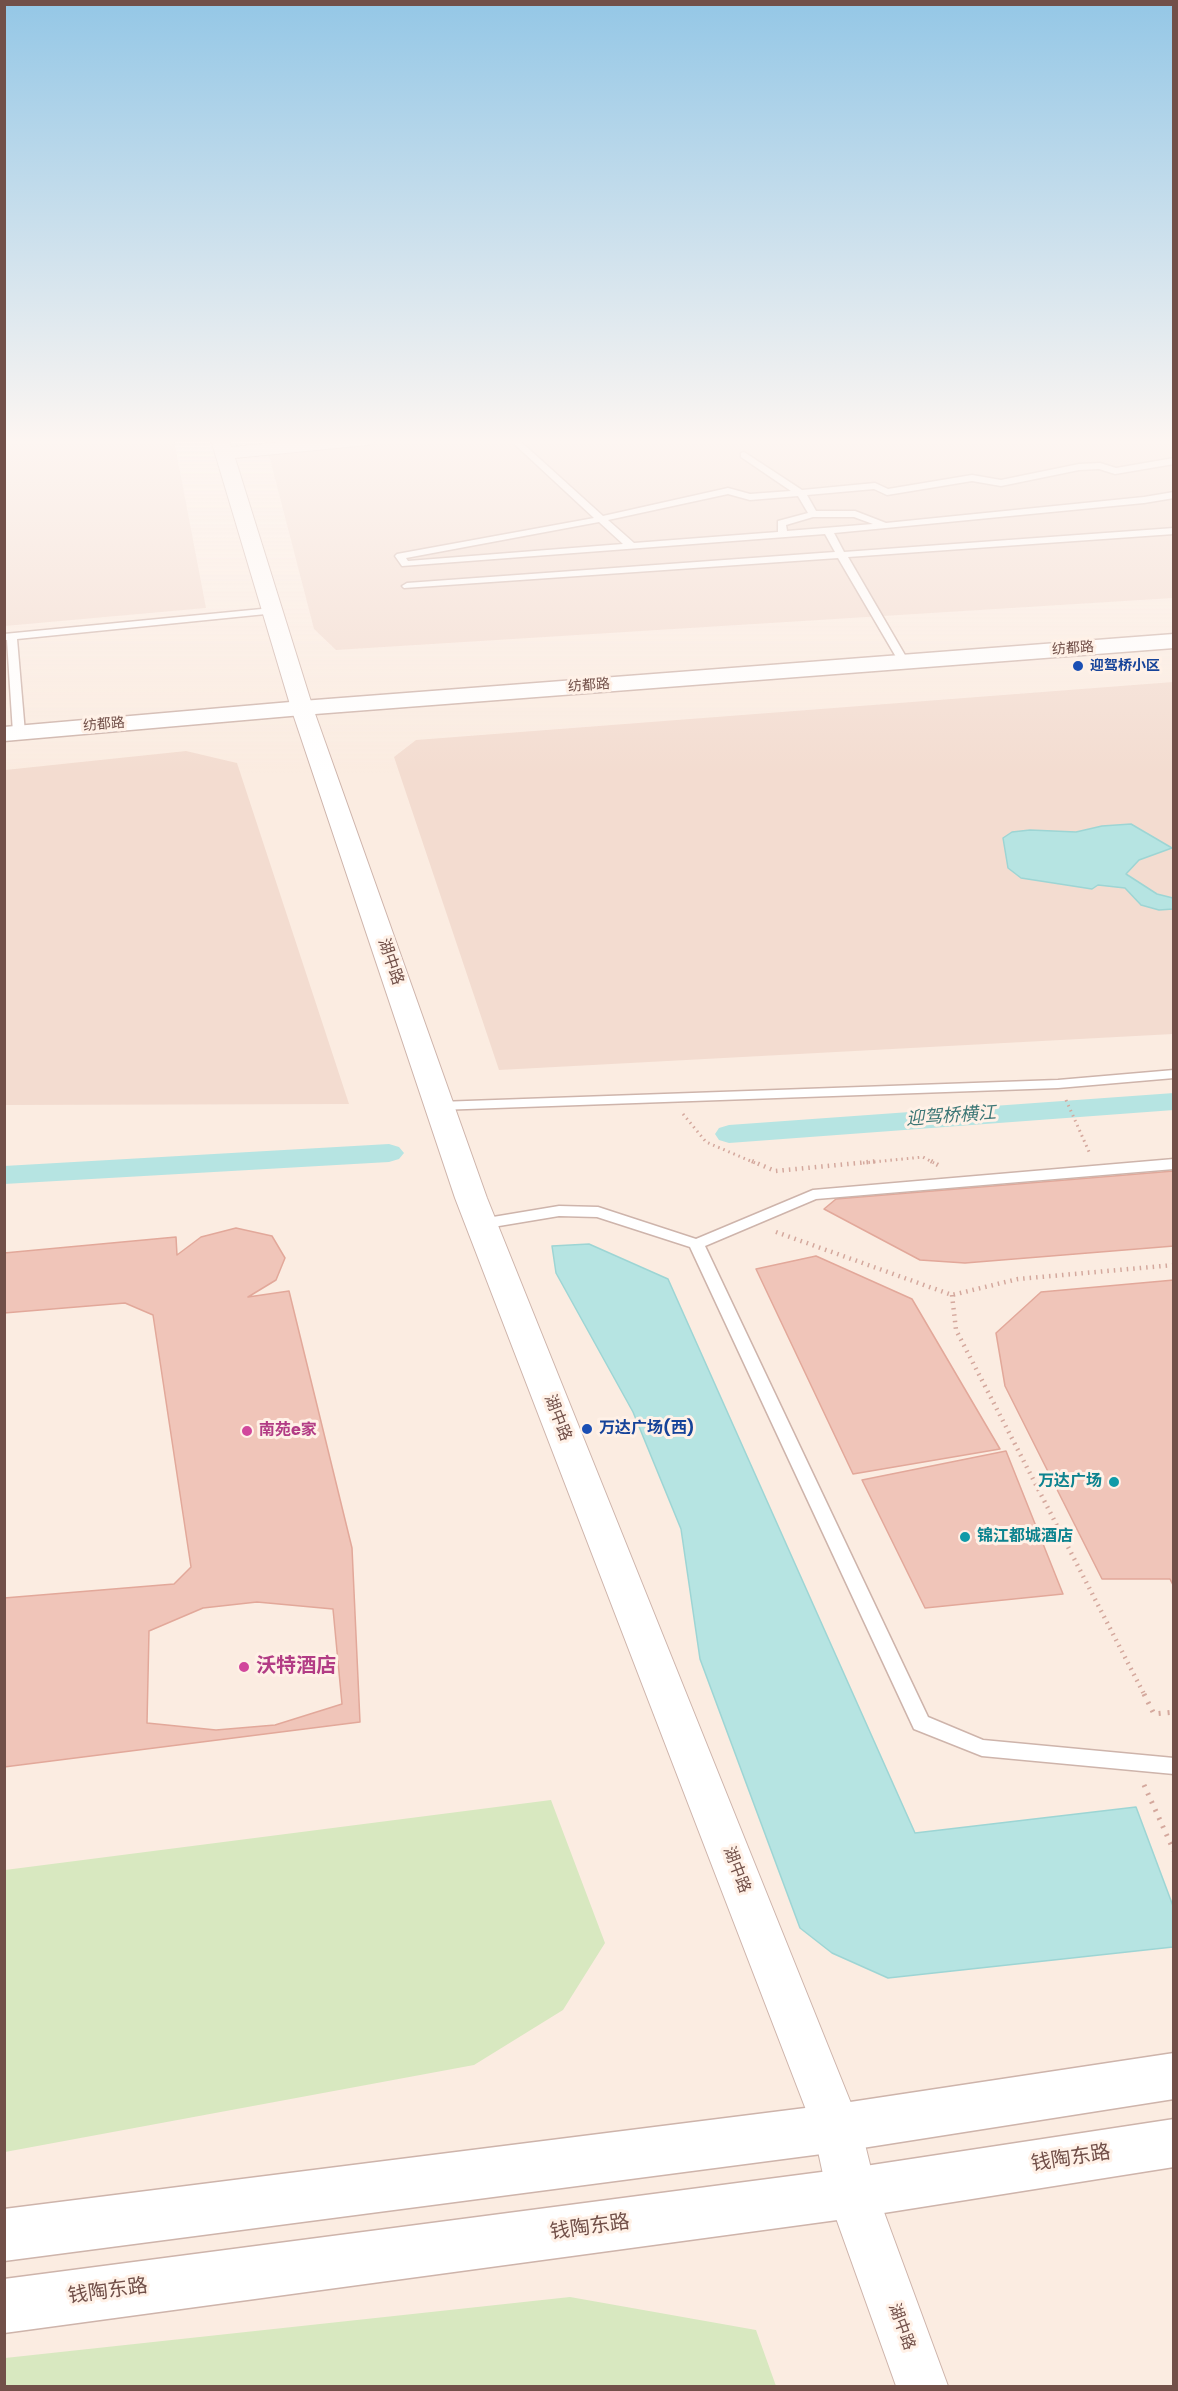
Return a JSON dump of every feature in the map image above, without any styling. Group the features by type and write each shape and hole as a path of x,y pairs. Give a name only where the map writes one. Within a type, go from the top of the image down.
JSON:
{"street":[{"name":"湖中路","path":"254,552 302,708 481,1224 837,2128 852,2193 922,2386"},
{"name":"纺都路","path":"12,734 302,708 1173,641"},
{"path":"4,2235 837,2128 1152,2079"},
{"name":"钱陶东路","path":"4,2306 852,2193 1171,2143"}],"lane":[{"path":"424,552 400,556 405,564 561,552"},
{"path":"840,552 904,662"},
{"path":"407,586 901,552"},
{"path":"12,734 8,637 272,611"},
{"path":"439,1106 1058,1084 1173,1074"},
{"path":"481,1224 559,1211 598,1212 696,1244 813,1195 1173,1164"},
{"path":"696,1244 921,1723 982,1748 1173,1766"}],"path":[{"path":"1065,1100 1086,1144"},
{"path":"691,1126 706,1142 775,1171 923,1157 967,1182"},
{"path":"750,1223 952,1295 1018,1279 1173,1265"},
{"path":"952,1295 956,1330 1154,1714 1173,1712"},
{"path":"1134,1762 1173,1851"}],"shaded area":[{"path":"5,552 195,552 206,608 5,626"},
{"path":"294,552 1173,552 1173,598 336,650 314,629"},
{"path":"1173,682 1173,1034 499,1070 394,757 416,740"},
{"path":"186,751 237,763 349,1104 5,1105 5,770"}],"green space":[{"path":"551,1800 605,1943 563,2010 474,2065 5,2152 5,1870"},
{"path":"570,2297 756,2330 776,2386 5,2386 5,2358"}],"water":[{"path":"1131,824 1172,848 1139,860 1126,874 1157,894 1173,898 1173,909 1159,910 1141,905 1125,888 1098,885 1092,889 1021,878 1008,868 1003,838 1012,832 1030,830 1076,832 1102,826"},
{"path":"589,1244 668,1279 915,1833 1136,1807 1173,1906 1173,1947 888,1978 832,1953 800,1928 700,1659 681,1529 633,1412 556,1273 552,1246"}],"building":[{"path":"1174,1171 1174,1246 965,1263 920,1260 824,1209 836,1199"},
{"name":"南苑e家","path":"236,1228 272,1236 285,1258 276,1280 248,1297 289,1291 352,1548 360,1722 4,1767 4,1598 174,1584 191,1567 153,1315 125,1303 4,1313 4,1253 176,1237 177,1255 201,1237"},
{"path":"816,1256 912,1299 1000,1449 853,1474 756,1269"},
{"name":"万达广场","path":"1174,1280 1174,1587 1170,1579 1102,1579 1005,1386 996,1333 1041,1292"},
{"name":"锦江都城酒店","path":"1006,1451 1063,1594 925,1608 862,1480"},
{"name":"沃特酒店","path":"257,1602 333,1609 342,1704 275,1725 216,1730 147,1723 149,1631 203,1608"}],"waterway":[{"name":"迎驾桥横江","path":"729,1134 1174,1101"},
{"path":"4,1175 389,1153"}],"place":[{"name":"迎驾桥小区","path":"1078,666"},
{"name":"万达广场(西)","path":"587,1429"},
{"name":"南苑e家","path":"247,1431"},
{"name":"万达广场","path":"1114,1482"},
{"name":"锦江都城酒店","path":"965,1537"},
{"name":"沃特酒店","path":"244,1667"}]}
